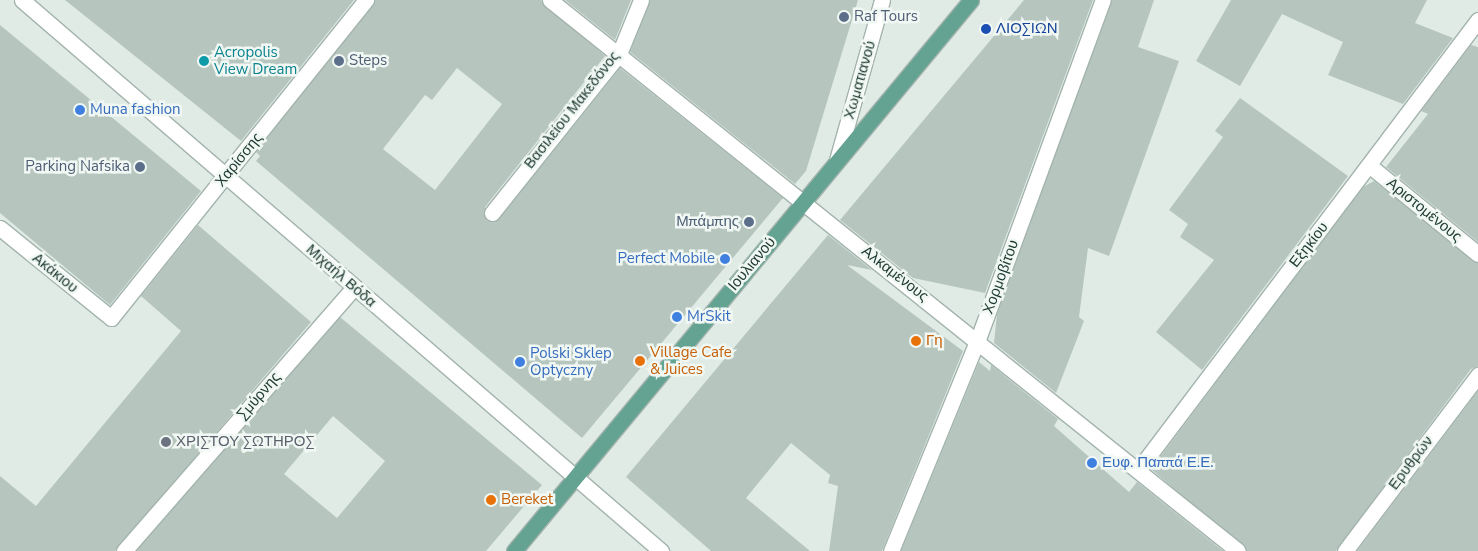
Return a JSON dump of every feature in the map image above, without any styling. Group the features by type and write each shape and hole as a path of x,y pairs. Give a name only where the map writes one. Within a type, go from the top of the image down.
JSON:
{"main road":[{"name":"Ιουλιανού","path":"514,551 970,0"}],"street":[{"name":"Μιχαήλ Βόδα","path":"22,0 661,551"},
{"name":"Χαρίσσης","path":"111,318 227,177 366,0"},
{"name":"Αλκαμένους","path":"550,0 978,339 1238,551"},
{"name":"Βασιλείου Μακεδόνος","path":"492,213 619,54 641,0"},
{"name":"Χωματιανού","path":"837,160 882,0"},
{"name":"Χορμοβίτου","path":"891,551 978,339 1104,0"},
{"name":"Εξηκίου","path":"1138,470 1370,166 1478,20"},
{"name":"Αριστομένους","path":"1370,166 1478,254"},
{"name":"Ακάκιου","path":"0,228 111,318"},
{"name":"Σμύρνης","path":"124,551 354,287"},
{"name":"Ερυθρών","path":"1345,551 1478,375"}],"building":[{"path":"65,0 354,0 241,141"},
{"path":"375,0 541,0 605,56 485,207 487,221 499,219 620,68 783,198 582,438 256,161 260,156 256,152","holes":["457,68 502,104 435,190 383,149 425,95 432,100"]},
{"path":"565,0 631,0 615,40"},
{"path":"650,0 858,0 806,171 795,184 630,52"},
{"path":"1024,0 1093,0 985,293 913,278 840,220"},
{"path":"1112,0 1154,0 1138,47 1179,61 1109,256 1088,248 1079,317 1084,321 1056,393 994,343 997,314"},
{"path":"1231,0 1427,0 1415,23 1453,38 1403,104 1328,75 1343,42 1282,14 1240,86 1196,61"},
{"path":"0,25 201,191 110,305 0,213"},
{"path":"1471,45 1478,47 1478,242 1386,167 1428,114 1421,111"},
{"path":"1240,98 1348,176 1202,370 1156,332 1214,260 1180,237 1188,224 1169,210 1223,137 1215,131"},
{"path":"1374,181 1478,263 1478,366 1471,369 1336,551 1247,551 1151,469 1363,187"},
{"path":"198,225 311,322 115,551 0,551 0,476 36,506 181,331 141,296"},
{"path":"828,235 872,270 847,265 963,351 882,551 829,551 838,486 828,483 830,475 791,443 746,498 810,551 711,551 626,477"},
{"path":"340,317 542,485 486,551 136,551","holes":["333,416 385,461 337,518 284,474"]},
{"path":"979,362 990,371 991,365 1058,419 1054,426 1129,492 1137,482 1223,551 901,551"},
{"path":"1478,391 1478,551 1357,551"}],"place":[{"name":"Raf Tours","path":"844,17"},
{"name":"ΛΙΟΣΙΩΝ","path":"986,29"},
{"name":"Acropolis View Dream","path":"204,61"},
{"name":"Steps","path":"339,61"},
{"name":"Muna fashion","path":"80,110"},
{"name":"Parking Nafsika","path":"140,167"},
{"name":"Μπάμπης","path":"749,222"},
{"name":"Perfect Mobile","path":"725,259"},
{"name":"MrSkit","path":"677,317"},
{"name":"Γη","path":"916,341"},
{"name":"Village Cafe & Juices","path":"640,361"},
{"name":"Polski Sklep Optyczny","path":"520,362"},
{"name":"ΧΡΙΣΤΟΥ ΣΩΤΗΡΟΣ","path":"166,442"},
{"name":"Ευφ. Παππά Ε.Ε.","path":"1092,463"},
{"name":"Bereket","path":"491,500"}]}
